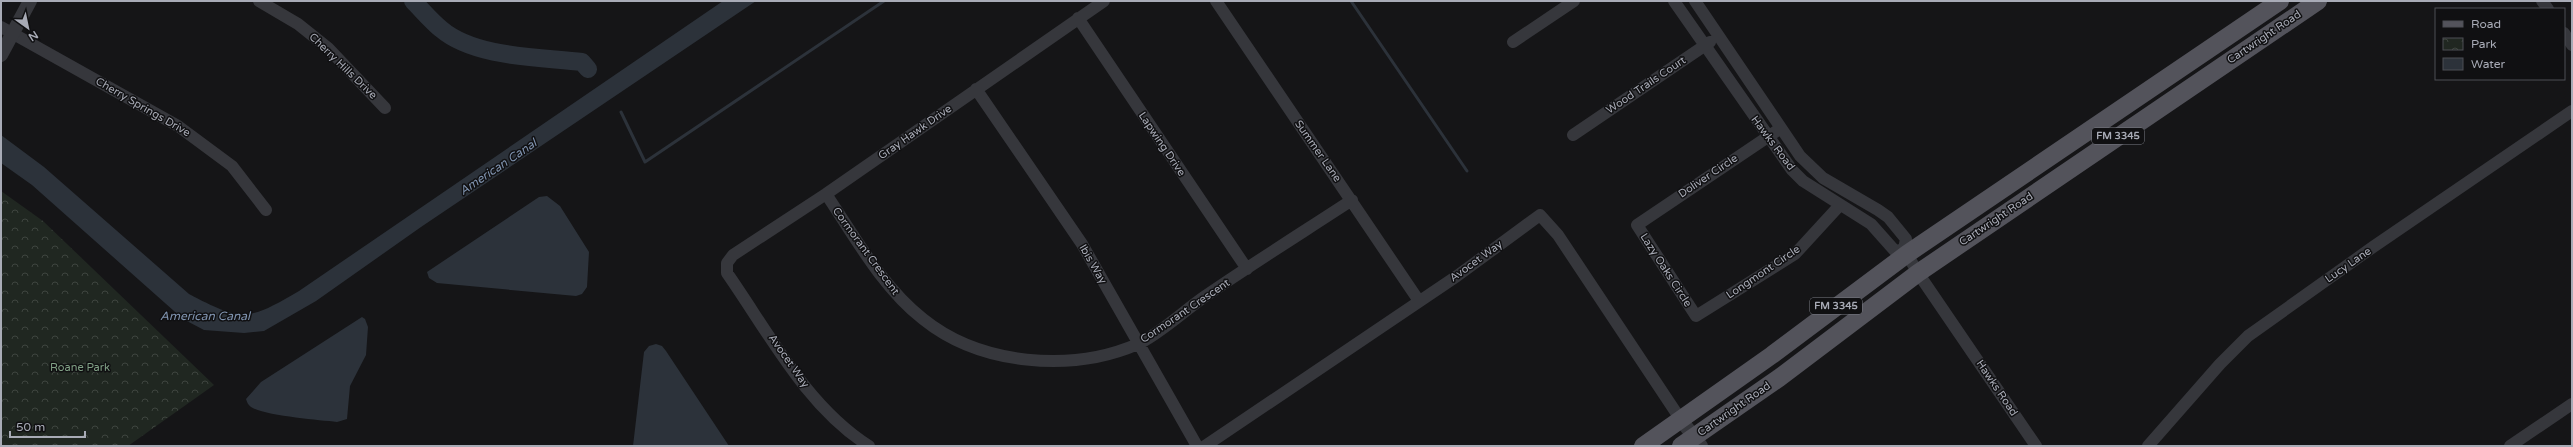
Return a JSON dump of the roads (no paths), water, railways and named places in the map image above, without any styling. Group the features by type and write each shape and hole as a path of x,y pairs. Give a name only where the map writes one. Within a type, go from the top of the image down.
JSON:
{"main road":[{"name":"Cartwright Road","path":"1643,446 1681,420 1905,252 2280,1"},
{"name":"Cartwright Road","path":"1692,443 1918,273 2318,1"},
{"path":"2162,79 2176,97"}],"street":[{"path":"1,55 7,30 30,1"},
{"name":"Cherry Hills Drive","path":"259,1 298,24 328,48 385,108"},
{"name":"Gray Hawk Drive","path":"727,263 733,255 826,194 1104,1"},
{"name":"Summer Lane","path":"1216,1 1419,301"},
{"path":"1513,42 1574,1"},
{"name":"Hawks Road","path":"1674,1 1767,136 1803,181 1871,224 1895,251 1905,252"},
{"name":"Hawks Road","path":"1696,1 1781,128 1810,168 1823,178 1888,217 1906,239 1905,252 1918,273 2036,446"},
{"name":"Lapwing Drive","path":"1078,18 1247,269"},
{"name":"Cherry Springs Drive","path":"7,30 178,126 232,166 266,210"},
{"path":"2565,34 2572,45"},
{"name":"Wood Trails Court","path":"1573,135 1719,36"},
{"name":"Ibis Way","path":"976,89 1082,244 1197,446"},
{"name":"Lucy Lane","path":"2148,446 2248,336 2372,247 2572,111"},
{"name":"Doliver Circle","path":"1636,225 1781,128"},
{"name":"Cormorant Crescent","path":"826,194 901,299 923,320 950,338 996,355 1027,359 1064,360 1092,357 1139,343 1247,269 1352,200"},
{"name":"Longmont Circle","path":"1696,316 1795,254 1840,205"},
{"name":"Avocet Way","path":"1205,446 1419,301 1540,215 1558,236 1681,420"},
{"name":"Lazy Oaks Circle","path":"1636,225 1696,316"},
{"name":"Avocet Way","path":"727,263 728,273 822,407 847,432 869,446"},
{"path":"2510,446 2572,404"},
{"path":"1681,420 1692,443"}],"water":[{"name":"American Canal","path":"723,1 756,1 421,227 316,301 264,331 244,333 204,330 183,319 32,185 1,163 1,135 44,167 189,294 221,310 245,314 256,313 299,291"},
{"path":"547,196 560,206 589,252 587,287 582,294 576,296 437,283 429,278 427,272 539,197"},
{"path":"362,317 365,319 368,327 366,355 350,386 347,419 337,422 292,417 268,413 249,405 246,399 261,382"},
{"path":"656,344 662,346 666,351 729,446 633,446 644,352 649,346"}],"waterway":[{"path":"413,1 441,29 455,39 471,46 489,51 528,57 582,62 588,69"},
{"path":"621,112 645,162 884,1"},
{"path":"1351,1 1467,171"}],"park label":[{"name":"Roane Park","path":"80,367"}]}
